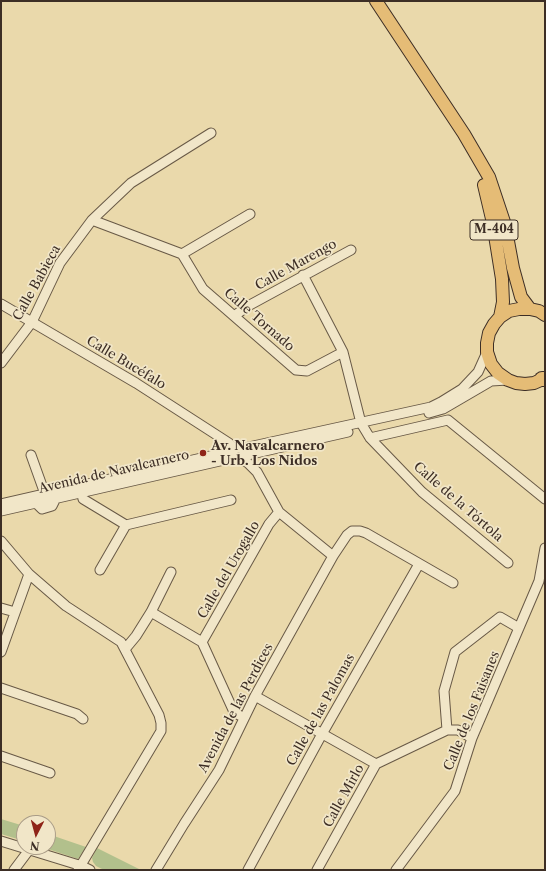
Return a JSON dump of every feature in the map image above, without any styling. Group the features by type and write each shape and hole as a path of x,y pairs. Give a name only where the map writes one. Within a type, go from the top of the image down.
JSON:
{"main road":[{"name":"M-404","path":"376,1 464,134 489,177 505,225 513,268 521,297 530,309"},
{"name":"M-404","path":"471,146 484,184 493,223 502,280 503,302 500,317 489,333 487,352"},
{"path":"500,317 514,310 530,309 539,311 545,315"},
{"path":"487,352 491,364 498,373 508,380 525,384 544,379"}],"street":[{"name":"Calle Babieca","path":"1,362 32,322 60,263 92,220 131,183 212,133"},
{"path":"92,220 182,254 250,214"},
{"name":"Calle Marengo","path":"234,316 248,306 351,250"},
{"name":"Calle Tornado","path":"182,254 203,289 296,370 307,371 343,352"},
{"path":"303,275 343,352"},
{"name":"Calle Bucéfalo","path":"1,304 136,383 229,443 237,453"},
{"name":"Calle de la Tórtola","path":"343,352 362,425 370,438 422,492 508,563"},
{"name":"Avenida de Navalcarnero","path":"1,504 45,494 81,489 362,425 431,406 441,402 462,389 478,372 487,352"},
{"name":"Avenida de Navalcarnero","path":"362,425 404,419 443,409 491,381 508,380"},
{"path":"370,438 448,420 545,499"},
{"path":"237,453 257,472 279,512 333,556"},
{"name":"Avenida de Navalcarnero","path":"31,456 45,494"},
{"path":"81,489 83,499 126,525 231,500"},
{"name":"Avenida de Navalcarnero","path":"1,511 56,498 81,489"},
{"name":"Calle del Urogallo","path":"202,642 266,531 279,512"},
{"path":"100,570 126,525"},
{"name":"Avenida de las Perdices","path":"156,870 219,770 255,696 333,556 347,534 352,531 366,533 419,564"},
{"path":"1,541 29,574 66,606 121,642 126,648 159,715 161,723 161,731 83,869 43,855"},
{"name":"Calle de los Faisanes","path":"396,870 454,791 472,738 539,581 545,548"},
{"path":"419,564 453,583"},
{"name":"Calle de las Palomas","path":"248,870 322,734 419,564"},
{"path":"126,648 136,636 151,612 171,572"},
{"path":"1,652 29,574"},
{"path":"1,608 15,612"},
{"path":"151,612 202,642 234,712 244,718"},
{"path":"472,738 458,730 447,730 444,691 455,652 500,617 519,628"},
{"path":"1,688 76,714 83,719"},
{"path":"255,696 376,764"},
{"name":"Calle Mirlo","path":"317,870 376,764 447,730"},
{"path":"1,756 50,773"},
{"path":"1,841 16,846"},
{"path":"14,870 25,855"}],"green space":[{"path":"1,819 16,824 16,839 1,834"},
{"path":"56,837 86,847 78,859 56,852"},
{"path":"97,848 141,870 104,870 96,866 92,858"}],"place":[{"name":"Av. Navalcarnero - Urb. Los Nidos","path":"203,453"}]}
